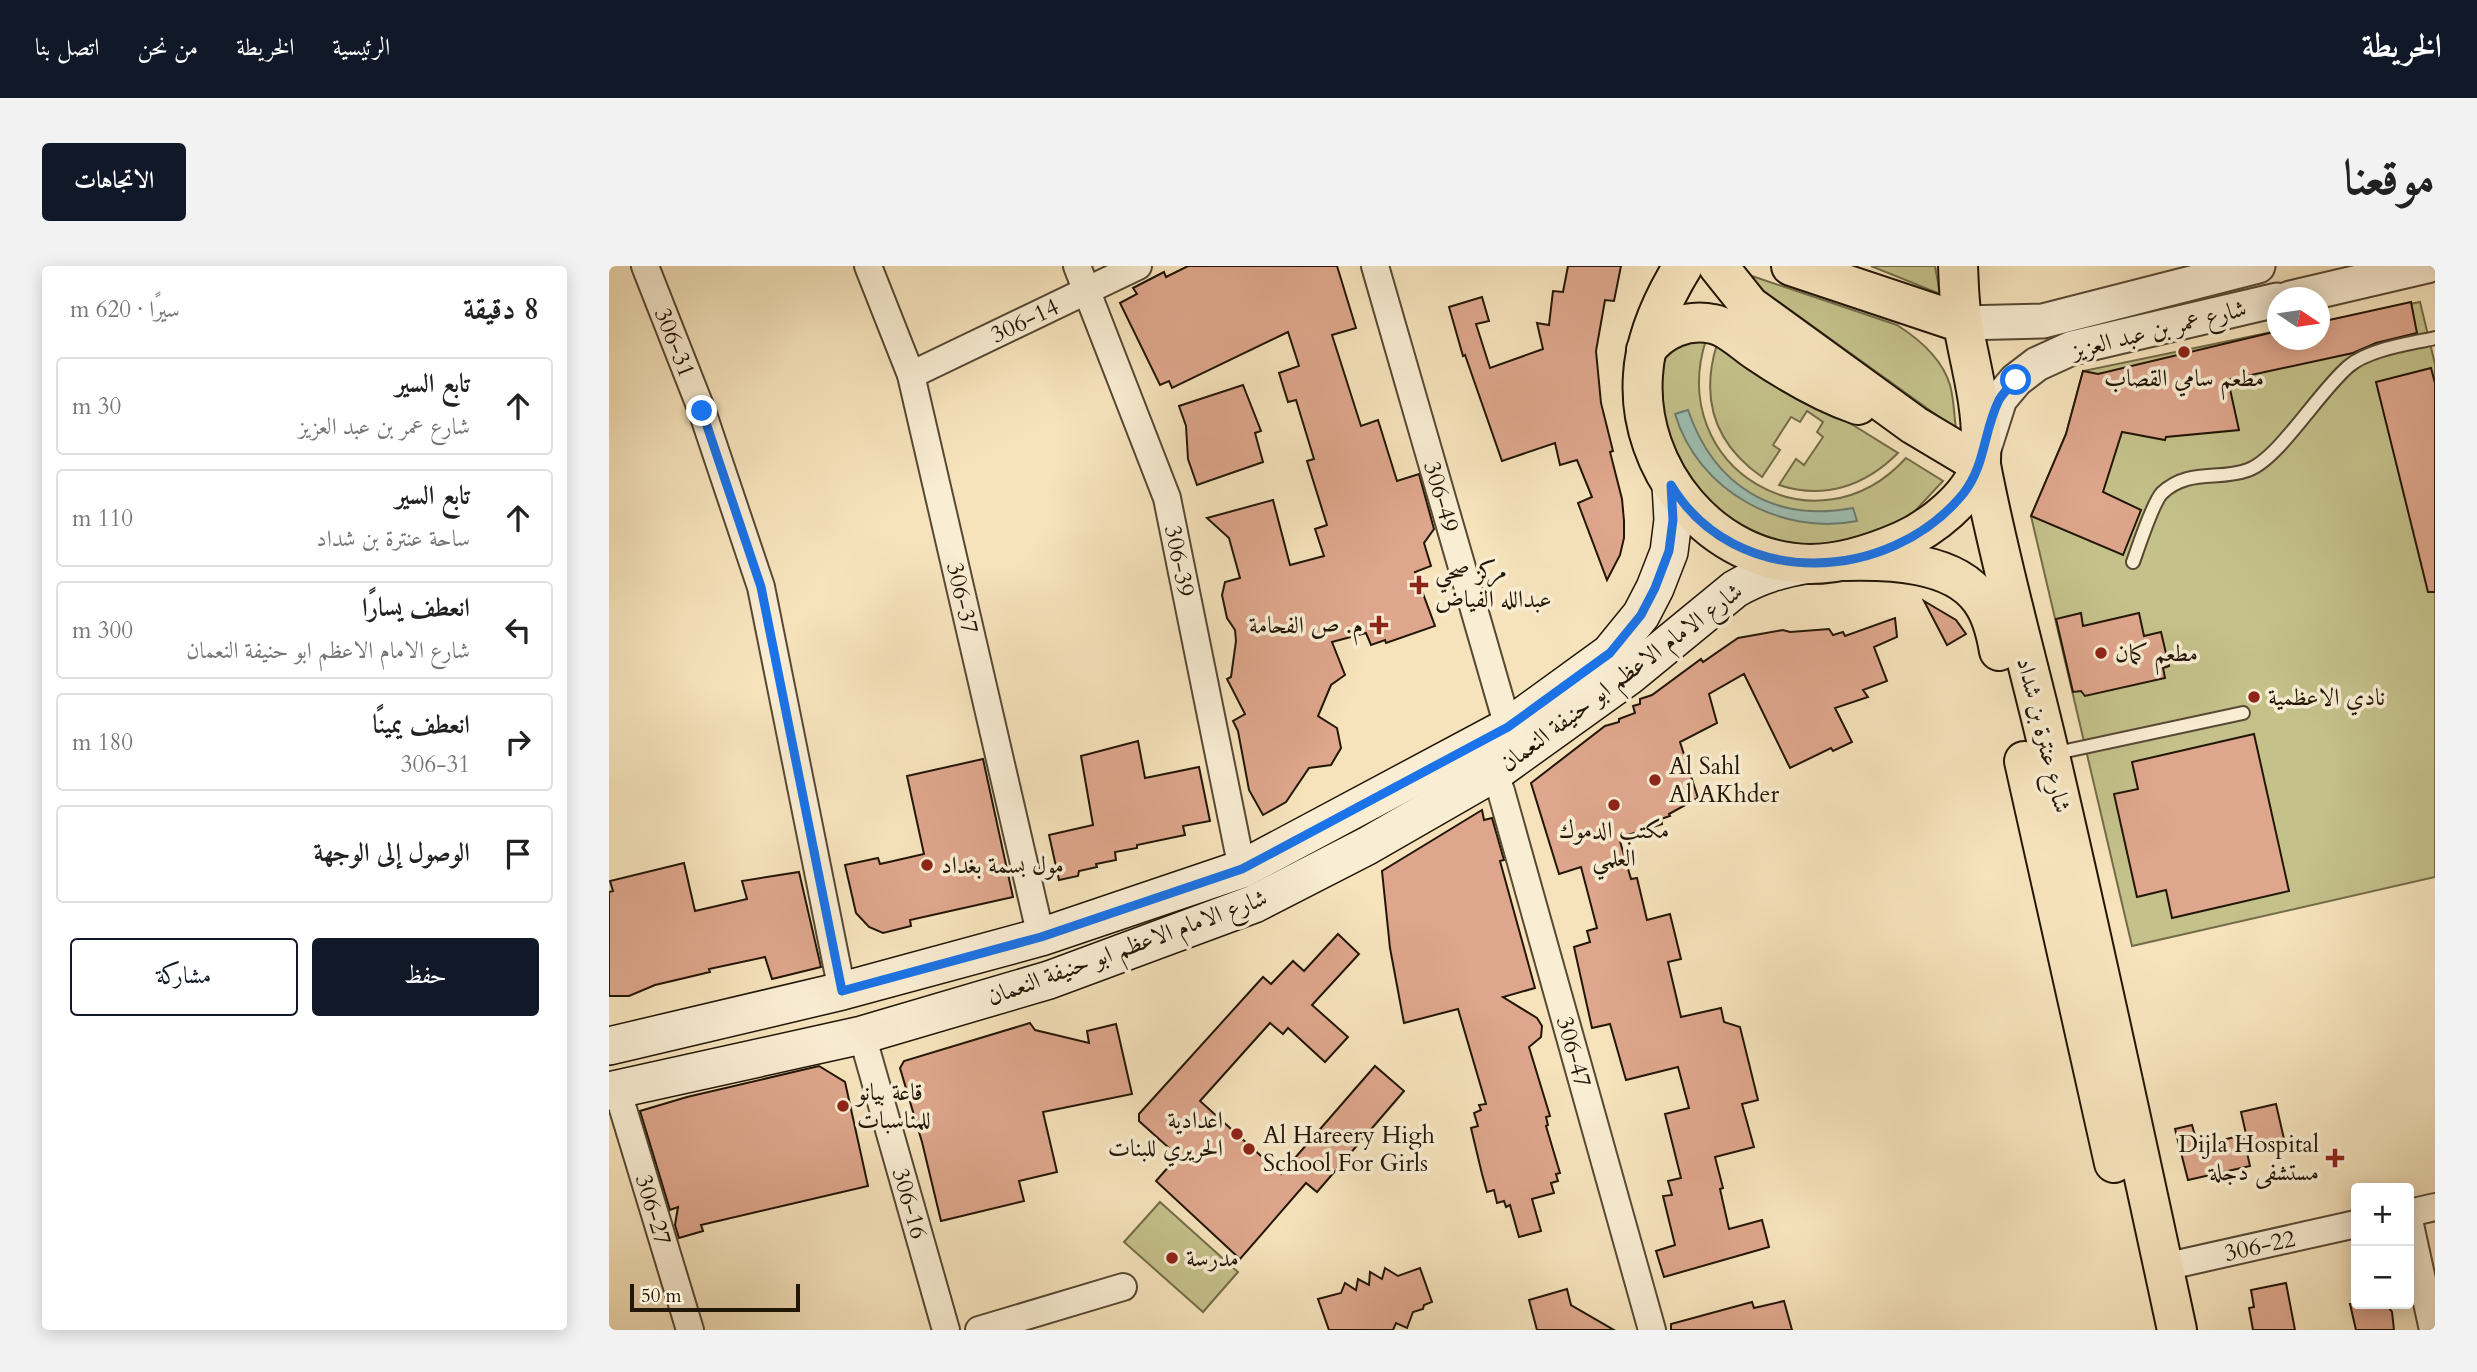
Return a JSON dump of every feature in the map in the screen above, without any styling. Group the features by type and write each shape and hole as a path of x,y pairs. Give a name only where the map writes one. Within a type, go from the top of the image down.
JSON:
{"main road":[{"name":"شارع عنترة بن شداد","path":"1683,266 1666,299 1646,350 1643,376 1646,419 1660,466 1679,498 1705,525 1737,546 1772,559 1827,563 1904,562 1944,574 1967,586 1981,600 1993,624 2151,1330"},
{"path":"1718,266 1750,306 1915,425 1981,465 1966,491 1948,512 1920,533 1881,550 1827,563"},
{"path":"1791,266 1962,323 1958,266"},
{"name":"شارع عنترة بن شداد","path":"1962,323 1978,399 1981,465 1995,542 2050,755 2177,1330"},
{"path":"1646,350 1665,331 1685,325 1714,324 1805,380 1848,402 1915,425"},
{"name":"شارع الامام الاعظم ابو حنيفة النعمان","path":"609,1046 842,991 1041,937 1242,869 1508,727 1610,653 1641,615 1669,551 1673,520 1671,485"},
{"name":"شارع الامام الاعظم ابو حنيفة النعمان","path":"613,1090 862,1035 1049,980 1254,904 1367,846 1494,773 1629,676 1735,589 1777,569 1827,563"}],"street":[{"name":"306-31","path":"645,266 702,411 761,587 842,991"},
{"name":"306-37","path":"868,266 912,374 1041,937"},
{"name":"306-39","path":"1077,266 1167,498 1242,869"},
{"name":"306-14","path":"912,374 1137,266"},
{"name":"306-49","path":"1375,266 1508,727"},
{"name":"شارع عمر بن عبد العزيز","path":"1962,323 2043,321 2258,266"},
{"path":"2330,289 2427,266"},
{"name":"شارع عمر بن عبد العزيز","path":"1981,465 1987,432 2000,399 2016,380 2037,364 2072,348 2267,302"},
{"name":"306-47","path":"1494,773 1652,1330"},
{"name":"306-16","path":"862,1035 946,1330"},
{"name":"306-27","path":"613,1090 690,1330"},
{"path":"2414,1212 2435,1207"},
{"name":"306-22","path":"2164,1267 2351,1225"},
{"path":"2414,1243 2433,1330"},
{"path":"979,1330 1123,1287"}],"lane":[{"path":"2133,562 2160,494 2184,478 2249,470 2272,454 2325,388 2351,364 2381,351 2435,338"},
{"path":"2050,755 2243,713"}],"shaded area":[{"path":"1871,266 1935,266 1940,294"},
{"path":"1752,276 1897,325 1913,336 1936,358 1946,375 1950,385 1956,429 1758,287"},
{"name":"نادي الاعظمية","path":"2420,302 2435,364 2435,877 2132,946 2031,516 2066,434 2083,371 2267,333 2267,350 2330,350 2330,320"},
{"path":"1672,335 1706,340 1699,386 1707,426 1727,460 1757,484 1792,498 1831,500 1870,487 1906,458 1943,481 1913,513 1882,533 1847,545 1787,547 1712,515 1664,451 1652,369"},
{"path":"1717,344 1743,357 1898,453 1872,474 1843,487 1812,491 1779,485 1796,459 1804,465 1823,437 1817,432 1823,422 1807,411 1800,422 1791,417 1773,445 1780,450 1762,477 1733,450 1715,419 1710,383"},
{"path":"1688,410 1699,437 1714,459 1731,478 1751,493 1773,504 1798,510 1853,508 1857,521 1828,524 1800,521 1772,514 1746,502 1723,486 1702,465 1686,441 1675,414"},
{"path":"1160,1202 1238,1272 1203,1312 1124,1242"}],"building":[{"path":"1188,266 1337,266 1356,328 1332,335 1361,426 1378,420 1397,481 1419,474 1434,529 1424,543 1431,566 1415,572 1435,626 1386,643 1385,640 1371,645 1366,633 1332,642 1345,675 1331,685 1318,716 1337,728 1341,748 1331,765 1309,768 1286,802 1263,815 1249,790 1238,731 1233,721 1245,714 1227,679 1231,677 1236,641 1235,630 1227,618 1222,595 1225,582 1240,578 1229,538 1207,518 1273,500 1290,565 1324,556 1315,529 1327,525 1307,461 1314,459 1296,400 1288,402 1279,373 1299,366 1288,332 1172,388 1169,381 1160,385 1120,303 1137,294 1133,288 1164,272 1166,277"},
{"path":"1568,266 1621,266 1614,301 1605,300 1596,351 1601,403 1613,451 1610,452 1622,499 1624,521 1620,555 1607,580 1578,503 1592,497 1577,460 1560,465 1555,443 1502,461 1465,355 1463,356 1449,307 1482,297 1489,321 1476,324 1490,368 1543,349 1537,323 1549,325 1553,291 1563,292"},
{"path":"2411,302 2417,333 2376,343 2353,353 2228,380 2239,430 2166,437 2165,440 2122,432 2103,492 2141,510 2123,555 2031,516 2066,434 2083,371 2098,374 2267,334 2267,350 2330,350 2330,320"},
{"path":"2431,368 2435,383 2435,592 2428,592 2376,382"},
{"path":"1243,385 1261,431 1255,433 1263,462 1197,485 1188,459 1186,426 1179,406"},
{"path":"1924,601 1956,620 1966,634 1947,645"},
{"path":"2081,613 2083,626 2139,613 2144,636 2161,632 2169,666 2163,668 2165,678 2085,696 2081,691 2073,692 2056,619"},
{"path":"1895,618 1897,637 1874,647 1887,681 1863,690 1868,697 1835,708 1852,742 1833,751 1831,748 1790,768 1744,674 1709,694 1717,723 1680,742 1698,798 1661,819 1662,824 1619,838 1631,879 1637,878 1647,920 1670,914 1681,959 1668,962 1681,1017 1721,1008 1724,1022 1740,1027 1758,1100 1742,1104 1754,1147 1715,1157 1729,1229 1762,1220 1769,1247 1664,1277 1656,1251 1675,1245 1663,1196 1672,1195 1668,1181 1681,1178 1665,1114 1689,1108 1678,1067 1626,1080 1610,1024 1592,1028 1574,947 1590,942 1587,931 1597,928 1581,867 1559,874 1531,783 1605,726 1635,713 1633,706 1640,704 1640,699 1652,695 1701,659 1703,662 1738,638 1783,630 1790,632 1829,629 1833,635 1843,632 1845,636"},
{"path":"2254,734 2289,891 2172,918 2166,890 2137,897 2114,794 2138,789 2132,762"},
{"path":"1138,741 1145,778 1199,767 1210,821 1183,826 1185,835 1115,852 1116,860 1096,864 1097,867 1079,871 1078,876 1059,880 1049,835 1093,825 1081,756"},
{"path":"983,759 1013,897 910,920 911,926 883,933 869,927 856,913 845,865 878,858 880,864 924,854 907,776"},
{"path":"1482,810 1484,820 1492,818 1504,860 1500,861 1535,988 1503,997 1537,1018 1542,1026 1541,1037 1529,1047 1550,1116 1546,1117 1546,1126 1560,1173 1556,1174 1558,1181 1551,1183 1554,1193 1532,1199 1541,1231 1519,1237 1510,1205 1506,1207 1504,1201 1497,1203 1494,1190 1487,1192 1482,1174 1471,1128 1478,1126 1474,1113 1481,1110 1479,1105 1486,1104 1458,1009 1404,1023 1390,948 1382,871"},
{"path":"684,863 695,911 747,899 742,881 799,872 821,967 772,979 765,957 709,969 710,972 655,985 629,996 609,996 609,892 613,891 610,881"},
{"path":"1338,934 1359,954 1312,1005 1348,1037 1325,1062 1288,1028 1283,1034 1270,1023 1200,1101 1281,1174 1375,1066 1404,1091 1317,1192 1306,1183 1240,1259 1156,1181 1178,1156 1139,1121 1139,1114 1263,977 1271,984 1293,961 1304,971"},
{"path":"1030,1023 1035,1030 1089,1043 1087,1031 1116,1024 1132,1094 1043,1112 1057,1172 1019,1181 1024,1201 941,1221 900,1068 904,1061"},
{"path":"819,1066 845,1082 868,1186 701,1225 703,1231 679,1238 675,1225 678,1207 670,1210 640,1111 687,1097"},
{"path":"2276,1104 2284,1139 2249,1147 2241,1112"},
{"path":"2192,1125 2198,1146 2243,1135 2250,1166 2188,1180 2175,1129"},
{"path":"1385,1268 1398,1276 1420,1268 1432,1302 1413,1312 1407,1328 1396,1323 1393,1330 1329,1330 1318,1299 1341,1293 1345,1283 1356,1290 1358,1279 1369,1285 1370,1272 1382,1279"},
{"path":"2286,1283 2295,1330 2253,1330 2249,1308 2254,1307 2251,1290"},
{"path":"1567,1289 1571,1305 1614,1330 1537,1330 1529,1300"},
{"path":"1784,1301 1792,1330 1671,1330 1671,1324 1752,1302 1754,1308"},
{"path":"2351,1309 2390,1309 2392,1312 2394,1330 2356,1330"}],"place":[{"name":"مطعم سامي القصاب","path":"2184,352"},
{"name":"مركز صحي عبدالله الفياض","path":"1419,585"},
{"name":"م. ص الفحامة","path":"1379,625"},
{"name":"مطعم كمان","path":"2101,653"},
{"name":"نادي الاعظمية","path":"2254,697"},
{"name":"Al Sahl Al AKhder","path":"1655,780"},
{"name":"مكتب الدموك العلمي","path":"1614,805"},
{"name":"مول بسمة بغداد","path":"927,865"},
{"name":"قاعة بيانو للمناسبات","path":"843,1106"},
{"name":"اعدادية الحريري للبنات","path":"1237,1134"},
{"name":"Al Hareery High School For Girls","path":"1249,1149"},
{"name":"Dijla Hospital مستشفى دجلة","path":"2335,1158"},
{"name":"مدرسة","path":"1172,1258"}],"route":[{"path":"702,411 761,587 842,991 1041,937 1242,869 1508,727 1610,653 1641,615 1669,551 1673,520 1671,485 1679,498 1705,525 1737,546 1772,559 1809,564 1846,561 1920,533 1948,512 1966,491 1981,465 1987,432 2000,399 2016,380"}]}
